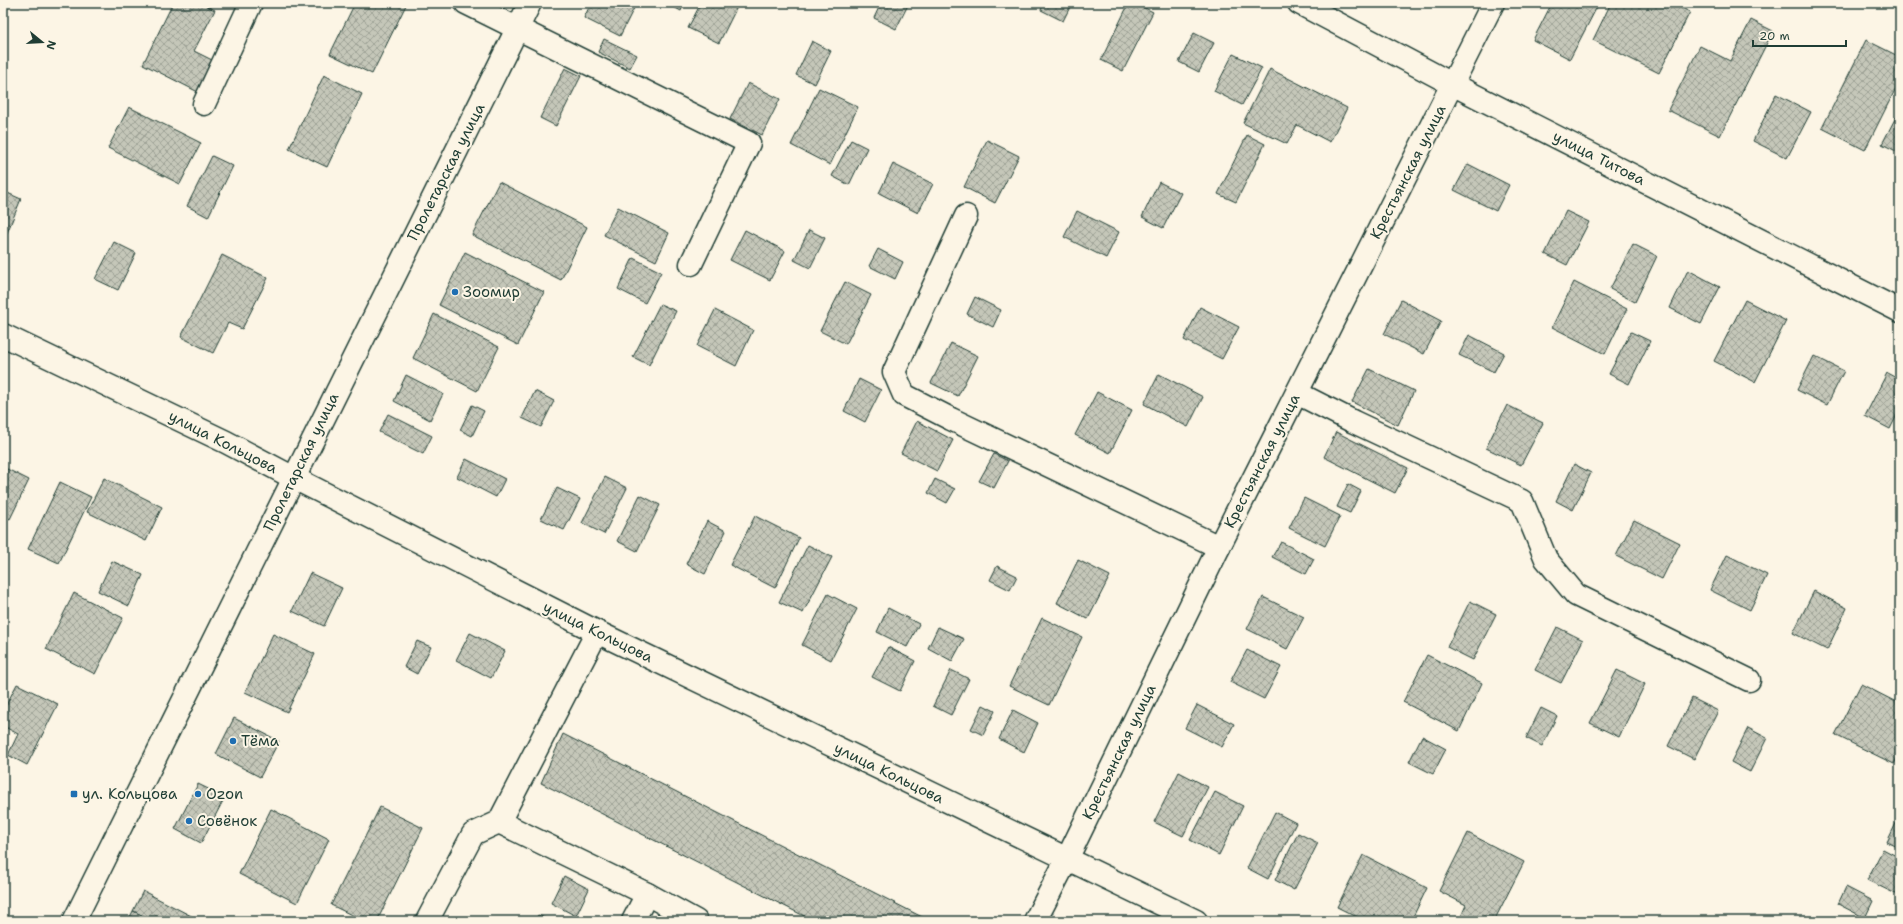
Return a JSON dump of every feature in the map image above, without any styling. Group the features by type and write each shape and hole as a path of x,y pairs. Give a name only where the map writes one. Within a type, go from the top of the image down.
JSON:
{"street":[{"path":"204,104 251,3"},
{"path":"466,3 749,143 691,264"},
{"name":"Пролетарская улица","path":"74,921 530,3"},
{"name":"улица Титова","path":"1298,3 1452,84 1900,311"},
{"name":"Крестьянская улица","path":"1035,921 1067,859 1219,547 1493,3"},
{"path":"966,216 894,372 904,395 1219,547"},
{"name":"улица Кольцова","path":"4,337 226,442 597,632 1196,921"},
{"path":"1297,393 1354,422 1522,501 1546,559 1576,595 1749,680"},
{"path":"427,921 473,834 499,822 597,632"},
{"path":"499,822 647,894 696,921"},
{"path":"633,921 647,894"}],"building":[{"path":"173,3 200,3 215,10 194,51 214,61 198,92 143,64"},
{"path":"355,3 407,3 372,74 330,54"},
{"path":"591,3 624,3 634,8 620,36 584,18"},
{"path":"666,3 684,3 681,11"},
{"path":"701,3 739,3 719,43 688,28"},
{"path":"881,3 909,3 896,29 874,18"},
{"path":"1044,3 1072,3 1063,21 1041,10"},
{"path":"1129,3 1135,3 1153,12 1123,71 1101,60"},
{"path":"1552,3 1599,3 1570,59 1533,40"},
{"path":"1611,3 1672,3 1690,12 1659,73 1593,40"},
{"path":"1751,20 1773,31 1720,136 1668,110 1700,46 1730,61"},
{"path":"1194,33 1214,43 1199,72 1179,62"},
{"path":"604,39 637,55 630,68 598,52"},
{"path":"1866,40 1900,57 1900,80 1865,150 1822,128"},
{"path":"812,41 831,51 815,84 796,75"},
{"path":"1233,54 1262,68 1242,105 1214,91"},
{"path":"565,68 581,76 556,126 540,118"},
{"path":"1270,69 1347,108 1330,142 1297,125 1287,144 1243,123"},
{"path":"324,75 362,94 327,167 289,149"},
{"path":"748,83 780,99 762,135 730,119"},
{"path":"819,88 858,107 830,165 791,145"},
{"path":"1776,94 1811,112 1787,158 1753,141"},
{"path":"129,107 201,143 180,184 108,148"},
{"path":"1896,117 1900,119 1900,153 1882,144"},
{"path":"1247,135 1265,144 1236,202 1218,194"},
{"path":"851,140 867,148 849,185 832,176"},
{"path":"987,140 1019,156 995,203 964,187"},
{"path":"212,156 233,166 208,217 187,206"},
{"path":"893,164 933,184 918,213 879,193"},
{"path":"1468,164 1509,185 1496,211 1454,190"},
{"path":"499,182 587,227 561,280 472,235"},
{"path":"1159,182 1181,193 1163,228 1142,217"},
{"path":"3,191 21,199 7,233 3,232"},
{"path":"618,207 669,233 656,261 604,235"},
{"path":"1077,211 1119,232 1106,258 1064,237"},
{"path":"1566,211 1589,222 1567,265 1545,254"},
{"path":"745,230 785,251 770,280 730,260"},
{"path":"809,230 825,238 810,268 794,260"},
{"path":"114,242 136,253 118,290 95,279"},
{"path":"1633,244 1657,256 1635,302 1610,289"},
{"path":"878,249 903,262 895,279 869,266"},
{"path":"465,252 544,292 518,345 439,305"},
{"path":"222,255 268,278 242,329 228,323 213,353 181,337"},
{"path":"633,258 661,272 645,303 618,289"},
{"path":"1688,270 1720,287 1701,324 1670,308"},
{"path":"845,282 871,295 846,344 820,331"},
{"path":"1574,282 1627,309 1605,354 1552,327"},
{"path":"975,297 1001,310 993,327 967,314"},
{"path":"1401,300 1441,321 1424,354 1384,334"},
{"path":"1745,300 1786,321 1755,382 1714,361"},
{"path":"660,304 676,311 649,365 633,357"},
{"path":"1200,307 1239,327 1222,359 1184,340"},
{"path":"715,310 753,330 736,366 697,346"},
{"path":"434,314 499,347 477,391 413,358"},
{"path":"1631,332 1650,341 1629,384 1609,374"},
{"path":"1469,335 1504,353 1494,372 1459,355"},
{"path":"951,343 978,356 958,396 931,383"},
{"path":"1814,356 1844,371 1827,405 1797,390"},
{"path":"1369,369 1414,391 1398,425 1352,402"},
{"path":"1887,373 1900,380 1900,409 1890,429 1865,416"},
{"path":"1159,374 1203,397 1188,427 1144,404"},
{"path":"406,375 443,394 430,420 394,401"},
{"path":"859,379 881,390 865,422 844,411"},
{"path":"535,391 554,401 541,427 522,418"},
{"path":"1097,392 1132,410 1110,453 1075,435"},
{"path":"472,405 484,411 472,436 460,430"},
{"path":"1507,405 1543,423 1521,465 1486,448"},
{"path":"388,414 432,436 423,454 379,432"},
{"path":"917,421 953,440 937,471 901,453"},
{"path":"1336,432 1408,468 1395,493 1324,457"},
{"path":"994,454 1008,461 994,488 979,481"},
{"path":"466,459 505,479 496,497 457,477"},
{"path":"1574,464 1591,473 1573,510 1556,501"},
{"path":"3,467 29,480 10,519 3,516"},
{"path":"605,477 627,488 604,534 582,523"},
{"path":"104,478 162,507 146,541 87,512"},
{"path":"935,479 955,489 947,503 928,493"},
{"path":"60,482 91,497 59,563 28,549"},
{"path":"1348,484 1361,491 1350,513 1337,507"},
{"path":"557,488 580,499 564,530 541,519"},
{"path":"640,495 660,505 637,551 617,541"},
{"path":"1304,498 1340,516 1325,546 1289,528"},
{"path":"755,516 799,538 775,588 730,565"},
{"path":"1634,520 1680,543 1662,579 1616,556"},
{"path":"707,521 726,531 705,574 686,564"},
{"path":"1281,542 1314,559 1306,574 1272,557"},
{"path":"808,545 832,557 803,613 779,602"},
{"path":"1727,555 1767,575 1750,610 1710,590"},
{"path":"1078,560 1110,576 1088,619 1057,603"},
{"path":"112,561 143,575 129,606 98,591"},
{"path":"997,566 1017,576 1010,590 990,580"},
{"path":"310,573 342,588 324,626 292,611"},
{"path":"1814,591 1847,608 1827,650 1793,633"},
{"path":"74,593 123,618 95,674 46,649"},
{"path":"828,594 857,609 831,660 802,645"},
{"path":"1263,597 1304,617 1287,649 1247,629"},
{"path":"1470,601 1496,614 1473,660 1447,647"},
{"path":"888,608 919,624 907,647 877,632"},
{"path":"1042,618 1082,637 1049,705 1009,686"},
{"path":"938,627 964,639 952,661 928,648"},
{"path":"1557,627 1583,640 1561,683 1535,670"},
{"path":"470,633 505,651 491,678 456,660"},
{"path":"273,634 315,654 287,712 245,692"},
{"path":"417,641 431,647 417,674 404,667"},
{"path":"888,647 915,661 900,691 872,677"},
{"path":"1247,650 1281,667 1264,699 1230,682"},
{"path":"1427,655 1482,683 1459,731 1403,702"},
{"path":"951,670 969,679 951,715 933,706"},
{"path":"1617,670 1645,684 1619,737 1590,723"},
{"path":"17,684 58,704 27,765 8,755 18,734 3,726 3,711"},
{"path":"1861,684 1900,704 1900,753 1894,764 1835,735"},
{"path":"1692,698 1718,711 1694,759 1668,746"},
{"path":"983,705 995,711 983,735 971,729"},
{"path":"1197,705 1234,724 1222,747 1185,728"},
{"path":"1541,708 1557,716 1542,746 1526,738"},
{"path":"1013,710 1038,723 1024,752 999,739"},
{"path":"234,718 279,741 260,777 216,754"},
{"path":"1748,728 1767,738 1750,772 1731,762"},
{"path":"563,734 924,918 923,921 814,921 541,783"},
{"path":"1422,736 1446,749 1433,774 1409,762"},
{"path":"1179,772 1208,787 1183,836 1154,822"},
{"path":"198,784 225,797 201,843 175,829"},
{"path":"1215,792 1243,806 1219,855 1190,840"},
{"path":"380,807 423,828 377,921 364,921 331,905"},
{"path":"271,809 329,839 297,903 239,874"},
{"path":"1275,812 1296,823 1268,879 1247,868"},
{"path":"1900,815 1900,848 1887,842"},
{"path":"1298,833 1318,843 1294,890 1275,880"},
{"path":"1468,833 1524,862 1494,921 1459,921 1466,905 1439,891"},
{"path":"1883,849 1900,858 1900,896 1867,880"},
{"path":"1363,855 1427,888 1411,921 1365,921 1337,907"},
{"path":"564,876 589,889 576,916 551,903"},
{"path":"1846,887 1873,901 1865,918 1838,904"},
{"path":"143,891 199,920 154,921 133,911"},
{"path":"133,911 154,921 128,921"},
{"path":"538,915 551,921 535,921"}],"place":[{"name":"Зоомир","path":"455,292"},
{"name":"Тёма","path":"233,741"},
{"name":"ул. Кольцова","path":"74,794"},
{"name":"Ozon","path":"198,794"},
{"name":"Совёнок","path":"189,821"}]}
